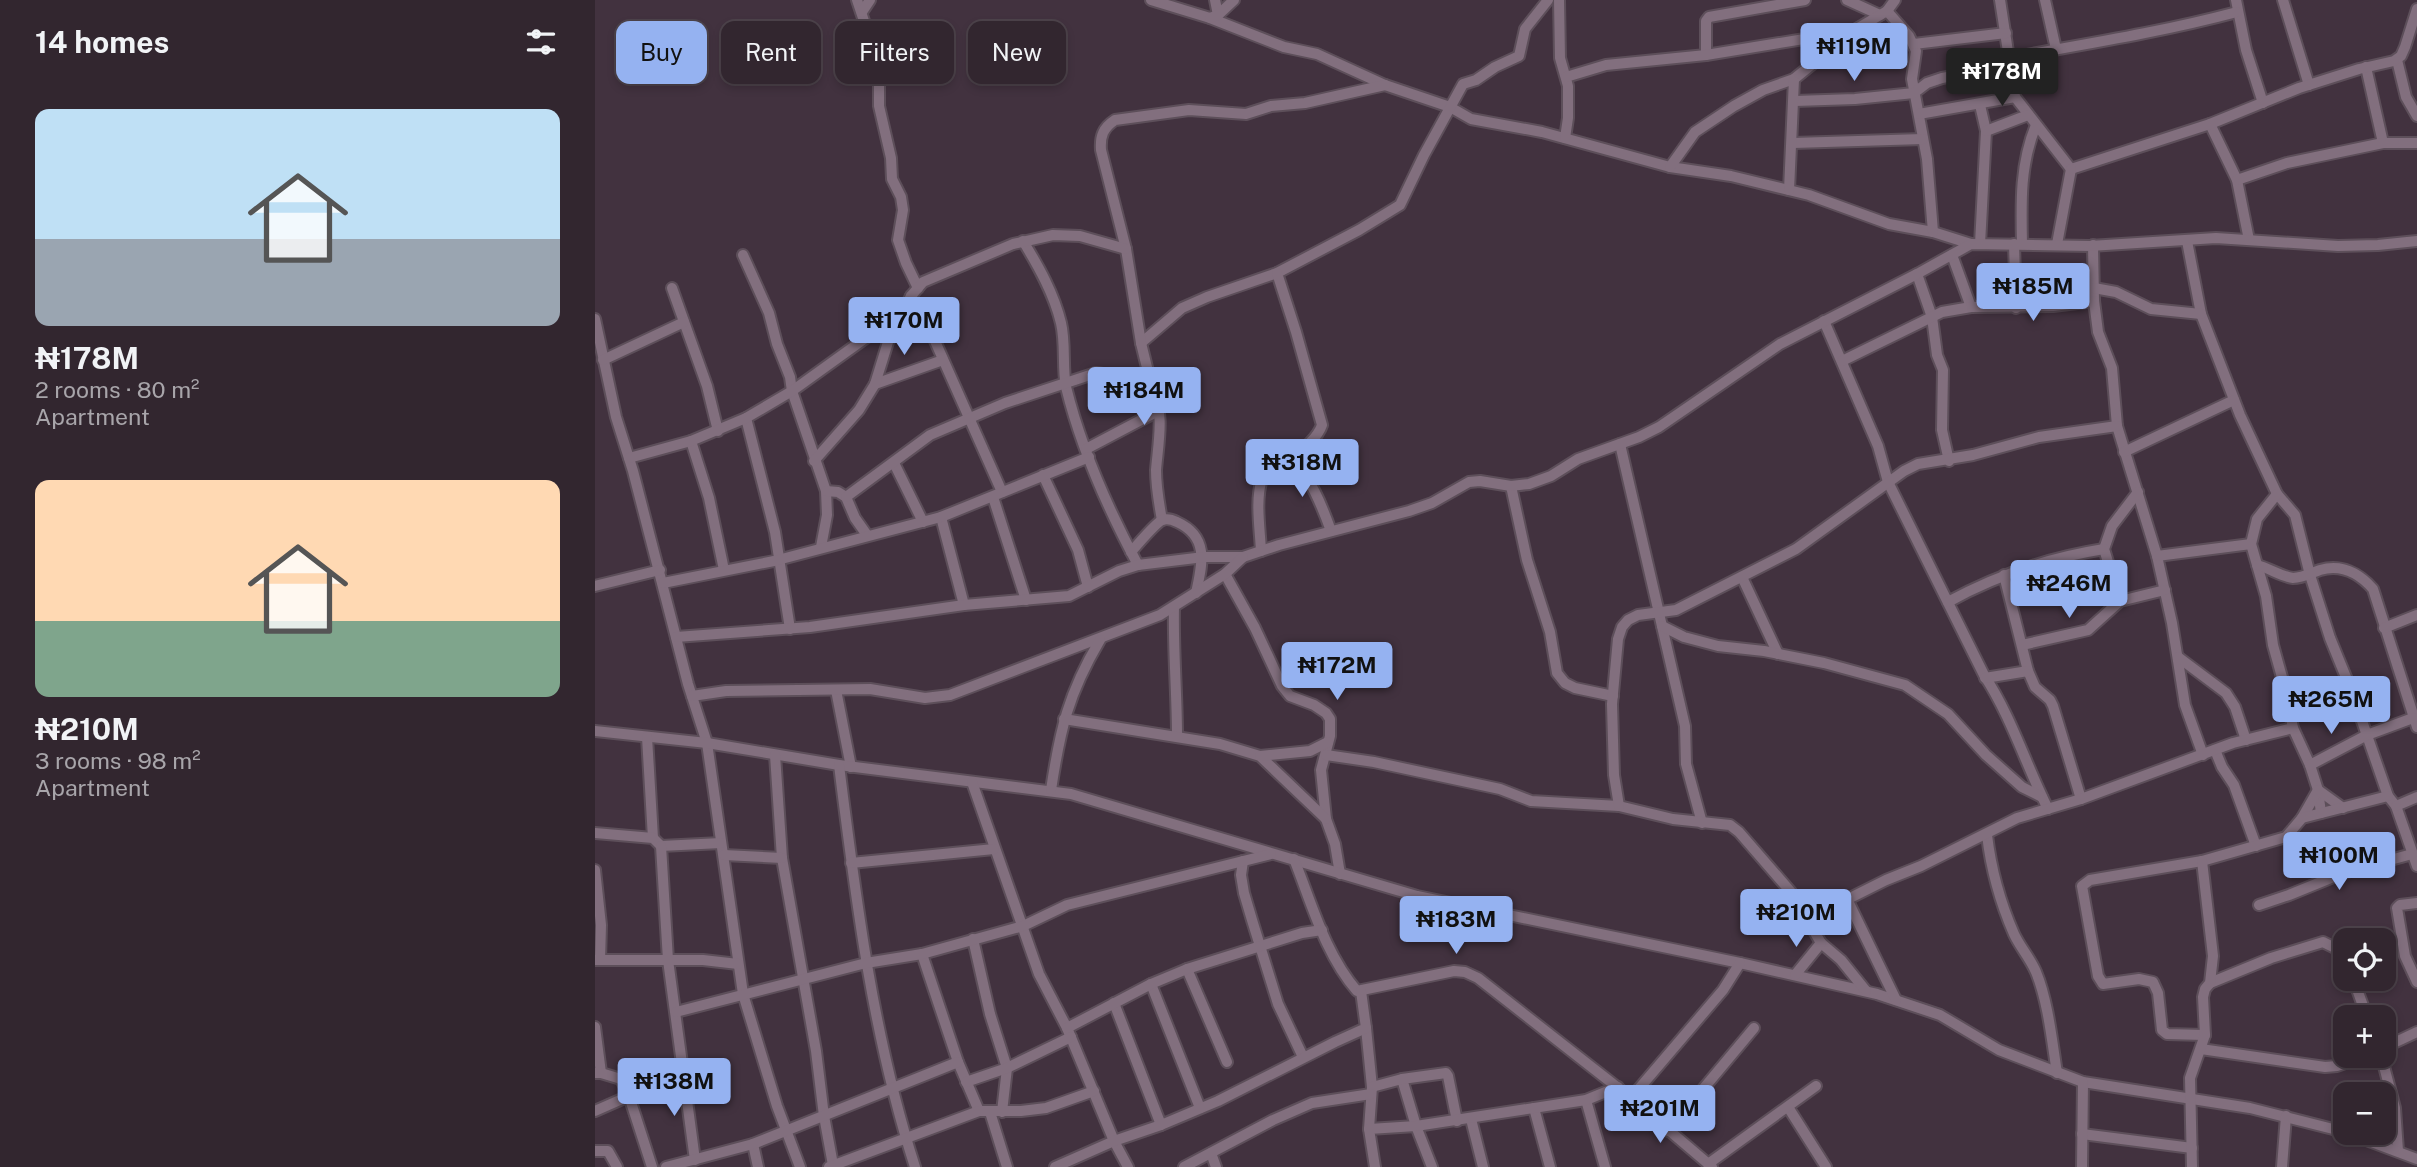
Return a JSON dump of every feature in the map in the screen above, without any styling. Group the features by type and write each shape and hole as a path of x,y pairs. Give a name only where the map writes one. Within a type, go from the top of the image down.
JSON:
{"street":[{"path":"857,0 875,54 879,76 879,106 891,158 892,179 901,197 903,210 898,240 927,323 997,495 1026,600"},
{"path":"862,12 870,0"},
{"path":"1151,0 1214,16 1284,47 1317,54 1385,85 1450,107 1471,118 1565,138 1669,167 1731,176 1789,190 1845,207 1889,225 1933,232 1976,244 2093,245 2216,238 2338,246 2417,241"},
{"path":"1214,16 1215,0"},
{"path":"1214,16 1234,0"},
{"path":"1141,343 1182,309 1207,297 1277,273 1400,205 1462,84 1519,57 1525,29 1548,0"},
{"path":"1559,0 1559,47 1569,108 1565,138"},
{"path":"1706,55 1706,21 1709,17 1805,0"},
{"path":"1847,0 1883,13 1914,44 1914,93 1932,197 1933,232"},
{"path":"1669,167 1684,145 1703,126 1763,90 1794,79 1853,31 1883,13 1895,0"},
{"path":"2000,0 2015,97 2071,169 2057,244"},
{"path":"2045,0 2056,49"},
{"path":"2236,0 2246,50 2263,103"},
{"path":"2283,0 2309,85"},
{"path":"2417,9 2405,47 2397,60 2406,97 2417,116"},
{"path":"1795,101 1914,93 1927,83 1942,78 2056,49 2154,33 2237,12"},
{"path":"1566,77 1606,65 1706,55 1853,31"},
{"path":"1914,44 2006,33"},
{"path":"2071,169 2210,124 2309,85 2397,60"},
{"path":"2366,67 2383,143"},
{"path":"1789,190 1794,79"},
{"path":"1162,520 1156,481 1159,450 1156,396 1141,343 1126,249 1101,150 1100,139 1106,126 1115,120 1189,110 1246,114 1271,106 1305,103 1385,85"},
{"path":"1919,114 2015,97"},
{"path":"1976,244 1986,131 1980,105"},
{"path":"1986,131 2032,120"},
{"path":"2016,308 2022,179 2032,120"},
{"path":"2210,124 2237,180 2249,240"},
{"path":"1793,143 1923,139"},
{"path":"2237,180 2287,163 2383,143 2417,143"},
{"path":"814,461 859,410 875,384 888,342 923,282 956,266 1023,241 1053,235 1080,236 1126,249"},
{"path":"1023,241 1047,285 1061,323 1065,384 1087,453 1138,565"},
{"path":"2187,241 2201,314 2234,400 2277,495 2295,515 2330,639 2417,866"},
{"path":"692,696 726,691 870,689 925,698 950,695 1160,615 1225,574 1243,558 1261,551 1432,503 1469,482 1511,486 1540,481 1578,459 1659,427 1769,351 1976,244"},
{"path":"2093,245 2094,301 2098,332 2112,369 2117,426 2157,556 2185,705 2203,755"},
{"path":"743,255 769,313 776,344 790,377 814,461 826,491 827,515 821,547"},
{"path":"1952,255 1971,307"},
{"path":"1261,551 1259,507 1262,480 1268,467 1279,459 1292,456 1312,441 1322,425 1277,273"},
{"path":"1917,274 1932,317 1937,355 1943,370 1942,430 1949,461"},
{"path":"672,288 707,386 718,431"},
{"path":"2094,288 2116,292 2151,309 2201,314"},
{"path":"1842,361 1942,312 1971,307 2016,308 2094,301"},
{"path":"629,458 691,441 746,418 792,391 874,332 900,318"},
{"path":"595,319 616,417 707,743 743,994 777,1106 800,1167"},
{"path":"1824,321 1878,446 1888,482 1999,699 2048,809"},
{"path":"603,360 684,322"},
{"path":"875,384 943,360"},
{"path":"846,496 930,435 967,417 1065,384 1079,376 1096,373 1109,375 1132,388 1152,388"},
{"path":"2125,452 2234,400"},
{"path":"663,583 781,559 941,517 1043,475 1087,453 1158,411"},
{"path":"746,418 781,559 790,629"},
{"path":"1619,806 1615,775 1613,696 1618,639 1628,620 1638,615 1676,610 1796,550 1888,482 1918,464 1949,461 2039,437 2117,426"},
{"path":"691,441 709,498 724,570"},
{"path":"1620,444 1685,726 1686,764 1702,823"},
{"path":"1292,456 1313,486 1331,531"},
{"path":"894,463 923,522"},
{"path":"1043,475 1077,550 1089,587"},
{"path":"1511,486 1527,560 1550,632 1557,673 1575,688 1613,696"},
{"path":"826,491 846,496 855,518 867,535"},
{"path":"2120,601 2104,549 2112,526 2138,492"},
{"path":"2277,495 2257,519 2251,544 2266,596 2273,645 2293,729 2310,765 2318,790 2321,813"},
{"path":"941,517 964,605"},
{"path":"1131,552 1162,520 1171,519 1182,524 1195,535 1204,557 1196,593"},
{"path":"2157,556 2251,544"},
{"path":"1948,602 2004,575 2071,554 2104,549"},
{"path":"676,637 790,629 964,605 1069,596 1119,571 1138,565 1204,557 1243,558"},
{"path":"2257,565 2287,577 2297,578 2331,568 2348,570 2364,579 2373,589 2384,628 2413,703 2415,722 2367,736 2310,765"},
{"path":"595,586 660,570"},
{"path":"1225,574 1255,628 1282,686 1290,696 1314,705 1330,719 1331,727 1321,770"},
{"path":"2004,575 2028,671 2035,687 2053,706 2081,799"},
{"path":"1742,577 1777,654"},
{"path":"2022,645 2088,630 2120,601 2165,590"},
{"path":"1174,607 1173,656 1177,736"},
{"path":"2384,628 2417,615"},
{"path":"1662,626 1684,637 1718,646 1824,663 1905,685 1948,715 2013,780 2042,797"},
{"path":"1051,790 1064,719 1076,684 1100,640"},
{"path":"2178,657 2226,693 2235,707 2246,740"},
{"path":"1986,678 2028,671"},
{"path":"836,690 845,766 851,863 866,963 891,1088 915,1167"},
{"path":"1064,719 1220,744 1259,756 1310,751 1328,742"},
{"path":"1808,919 1987,835 2017,818 2081,799 2246,740 2293,729"},
{"path":"595,730 707,743 845,766 1051,790 1107,803 1417,896 1740,962 1866,991 1940,1015 1999,1050 2083,1082 2189,1097 2286,1116 2333,1129"},
{"path":"647,737 668,960 695,1160"},
{"path":"2215,750 2234,785 2256,846"},
{"path":"1310,751 1321,770 1326,818 1335,844 1340,874"},
{"path":"775,755 782,858 816,1051 831,1166 984,1112 1046,1108 1094,1091"},
{"path":"1326,755 1374,762 1500,789 1531,801 1619,806 1673,820 1730,825 1791,892 1821,943 1841,960 1866,991"},
{"path":"1259,756 1326,818"},
{"path":"972,782 1039,974 1069,1032 1114,1141 1128,1167"},
{"path":"2318,790 2343,808"},
{"path":"2205,1035 2167,1034 2162,1030 2158,993 2153,982 2139,979 2103,984 2098,976 2082,886 2090,880 2202,861 2286,837 2302,818 2318,790"},
{"path":"2302,818 2388,796"},
{"path":"2396,806 2417,797"},
{"path":"595,833 657,842 721,843"},
{"path":"1987,835 1990,862 2000,899 2015,935 2036,972 2050,1028 2057,1073"},
{"path":"851,863 994,849"},
{"path":"676,1012 866,963 922,954 1023,926 1067,905 1273,854"},
{"path":"2259,905 2343,873 2412,854"},
{"path":"724,855 782,858"},
{"path":"1294,859 1338,967 1357,991 1454,971 1465,972 1478,978 1618,1087 1710,1166 1816,1086"},
{"path":"1243,860 1241,875 1244,893 1278,1004 1303,1057"},
{"path":"2202,861 2213,956 2210,983"},
{"path":"595,870 601,925 597,960 703,960 738,964"},
{"path":"1847,899 1896,1000"},
{"path":"2417,903 2400,905 2397,908 2405,956 2417,981"},
{"path":"966,1082 1007,1068 1114,1003 1151,984 1187,969 1322,930"},
{"path":"973,939 990,1014 1007,1068 1002,1112"},
{"path":"2192,1167 2190,1078 2205,1035 2205,989 2210,983 2271,958 2323,942 2333,947"},
{"path":"1795,975 1821,943"},
{"path":"922,954 958,1062 966,1082 984,1112 1007,1167"},
{"path":"1631,1098 1723,989 1740,962"},
{"path":"1187,969 1227,1062"},
{"path":"1151,984 1200,1108"},
{"path":"1361,991 1372,1090 1369,1129 1375,1167"},
{"path":"1114,1003 1161,1125"},
{"path":"595,1027 598,1073 621,1079 652,1167"},
{"path":"1055,1167 1200,1108 1366,1028"},
{"path":"1668,1131 1754,1028"},
{"path":"2396,1042 2417,1032"},
{"path":"2201,1049 2333,1066"},
{"path":"666,1167 753,1144 958,1062"},
{"path":"2384,1068 2395,1108 2398,1151"},
{"path":"1184,1167 1273,1120 1312,1103 1372,1090 1402,1079 1446,1073 1457,1121"},
{"path":"1402,1079 1432,1167"},
{"path":"2082,1167 2083,1082"},
{"path":"1369,1129 1457,1121 1586,1100 1618,1087"},
{"path":"595,1111 629,1096"},
{"path":"1586,1100 1605,1167"},
{"path":"1788,1107 1826,1167"},
{"path":"1534,1108 1550,1167"},
{"path":"2282,1167 2286,1116"},
{"path":"1471,1119 1483,1167"},
{"path":"2082,1134 2192,1148"},
{"path":"753,1144 758,1167"},
{"path":"2381,1145 2417,1159"},
{"path":"595,1151 608,1151 617,1167"},
{"path":"1211,1153 1216,1167"}]}
